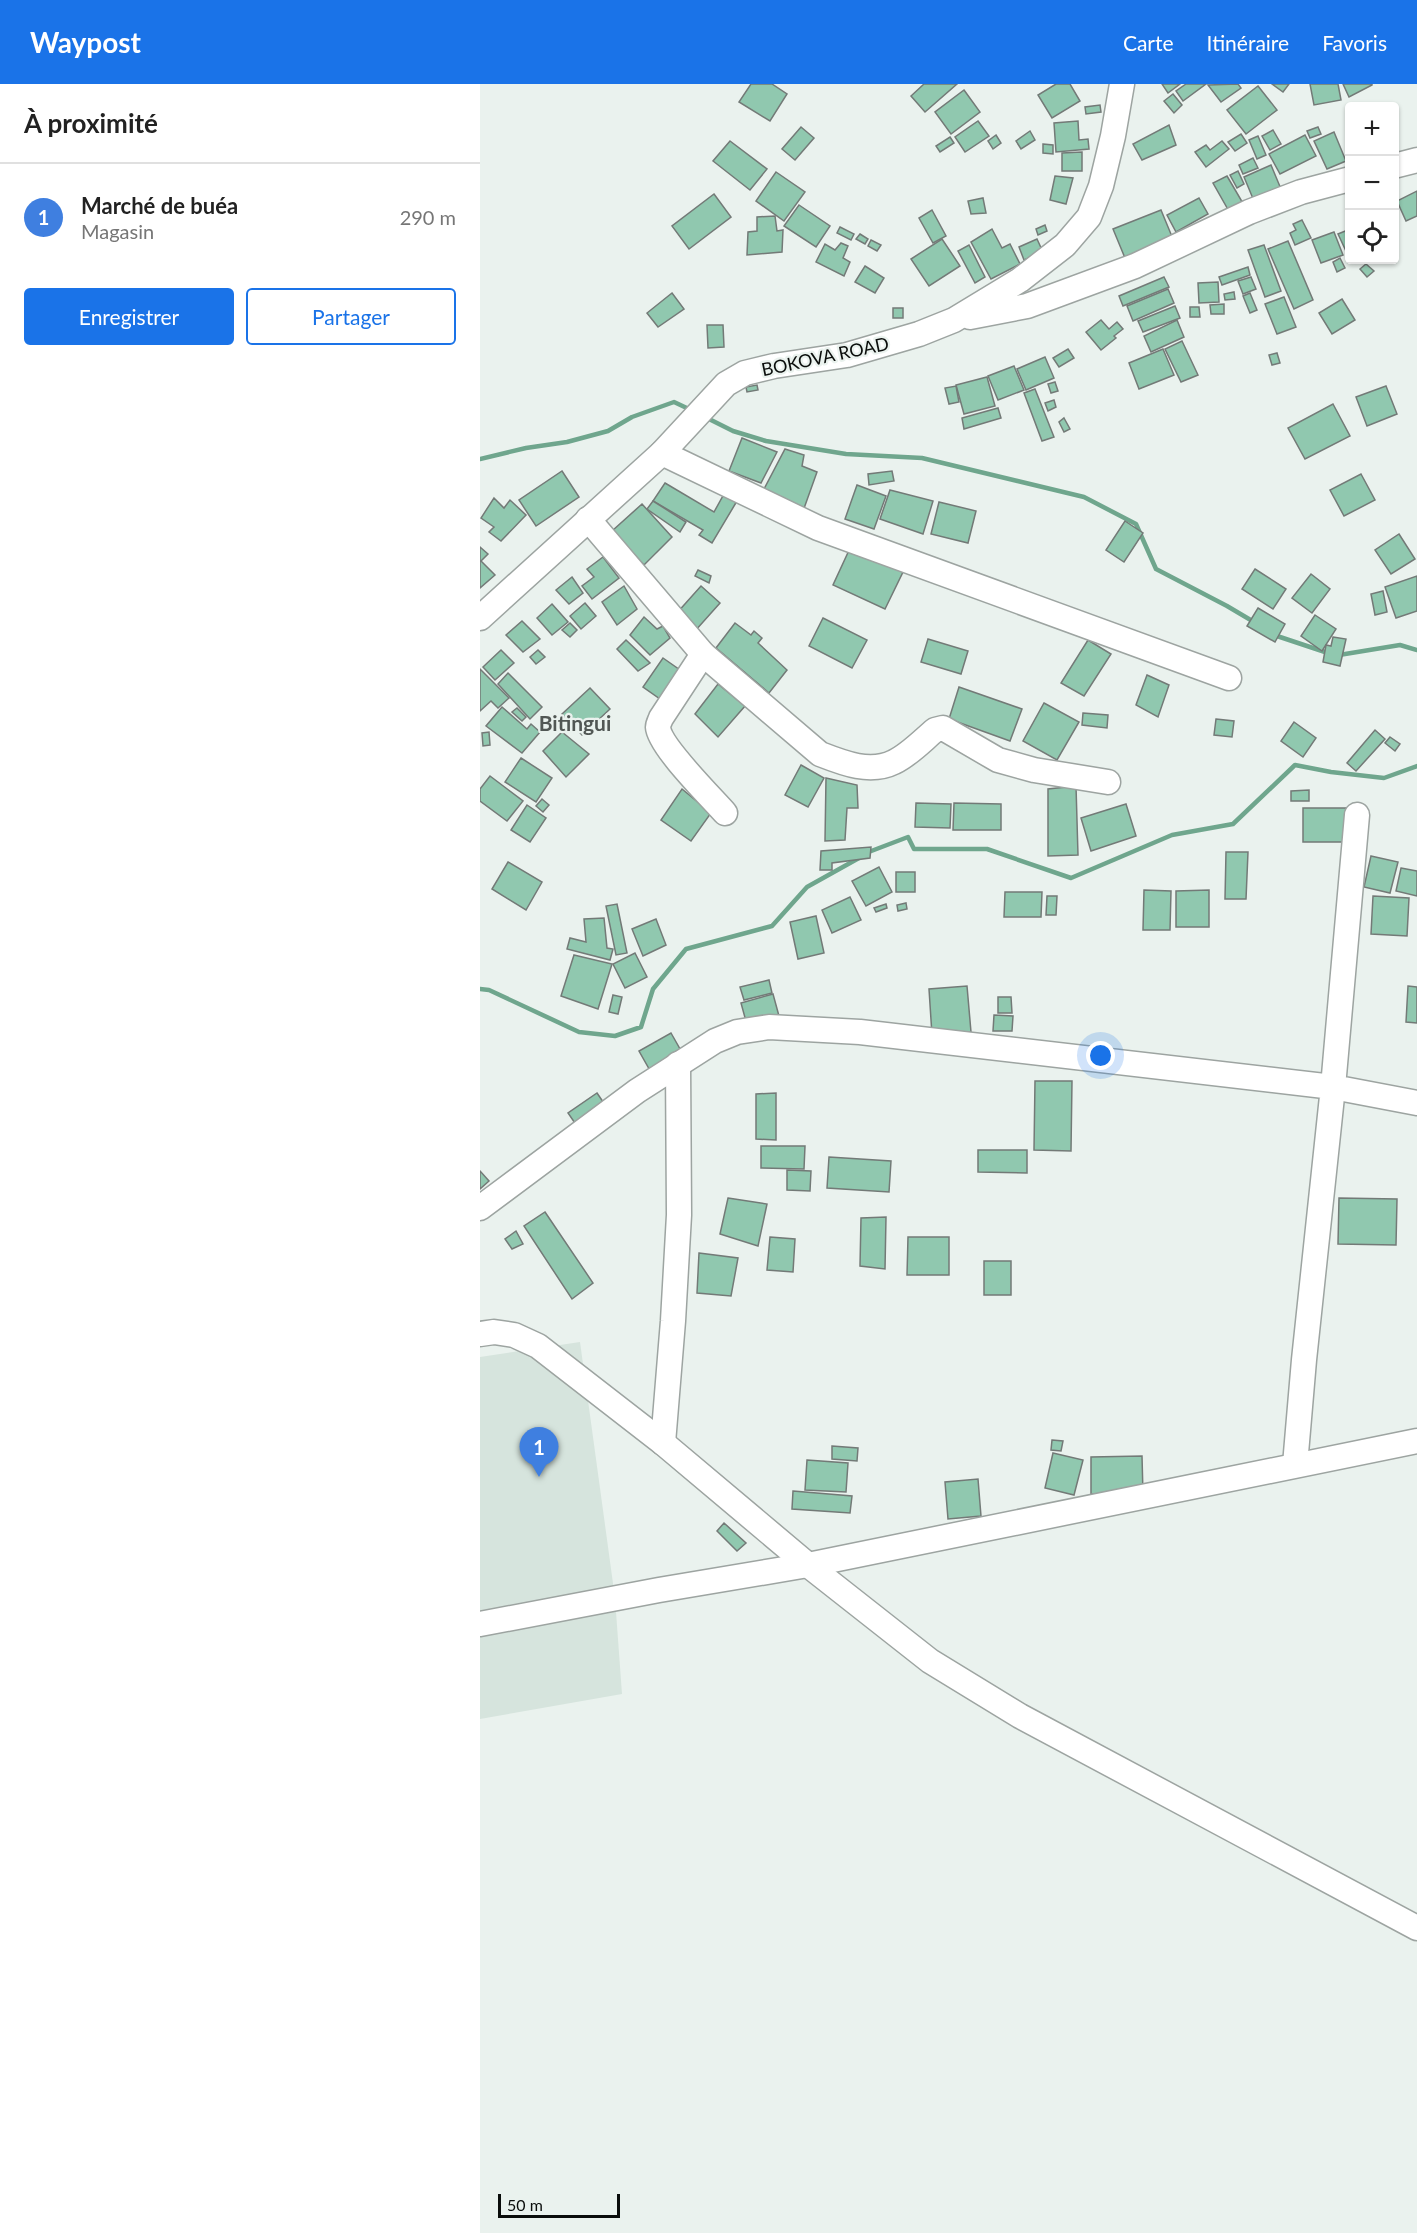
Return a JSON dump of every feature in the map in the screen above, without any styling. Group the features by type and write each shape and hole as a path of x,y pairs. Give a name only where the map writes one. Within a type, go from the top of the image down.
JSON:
{"street":[{"name":"BOKOVA ROAD","path":"480,618 662,453 726,384 745,374 774,366 847,355 919,334 954,320 1020,280 1065,245 1089,218 1101,186 1122,84"},
{"path":"1399,165 1417,160"},
{"path":"954,320 1027,306 1135,266 1250,212 1301,192 1345,179"},
{"path":"662,453 818,528 1229,678"},
{"path":"588,519 703,654 820,753 837,761 872,768 894,762 935,730 943,728 998,760 1034,770 1108,782"},
{"path":"703,654 661,718 658,729 684,768 726,813"},
{"path":"1296,1465 1304,1360 1333,1087 1357,815"},
{"path":"480,1208 637,1091 678,1064 715,1041 737,1032 769,1027 860,1032 1333,1087 1417,1102"},
{"path":"663,1443 679,1215 678,1064"},
{"path":"480,1334 494,1332 514,1335 538,1346 663,1443 808,1565 930,1660 1020,1716 1417,1929"},
{"path":"480,1624 808,1565 1417,1441"}],"shaded area":[{"path":"580,1342 615,1598 622,1694 480,1719 480,1357"}],"building":[{"path":"751,84 772,84 787,94 770,121 739,102"},
{"path":"924,84 957,84 925,112 911,96"},
{"path":"1056,84 1070,84 1080,101 1052,118 1038,95"},
{"path":"1162,84 1180,84 1168,93"},
{"path":"1186,84 1206,84 1183,101 1176,91"},
{"path":"1238,84 1241,88 1221,102 1208,85"},
{"path":"1272,84 1289,84 1283,92"},
{"path":"1310,84 1338,84 1341,100 1314,105"},
{"path":"1343,84 1372,84 1372,85 1349,97"},
{"path":"1258,86 1277,110 1246,134 1227,110"},
{"path":"964,90 980,112 951,134 935,112"},
{"path":"1173,94 1182,105 1174,113 1164,101"},
{"path":"1100,105 1101,112 1086,114 1085,107"},
{"path":"978,121 989,136 965,152 955,137"},
{"path":"1078,121 1079,140 1088,139 1089,149 1056,152 1054,123"},
{"path":"1169,125 1176,145 1142,160 1133,144"},
{"path":"801,127 814,138 795,160 782,149"},
{"path":"1318,127 1321,134 1310,138 1307,131"},
{"path":"1273,130 1281,144 1270,150 1262,136"},
{"path":"1030,131 1035,140 1021,149 1016,141"},
{"path":"1334,132 1345,161 1327,169 1314,141"},
{"path":"1241,134 1247,143 1235,151 1228,142"},
{"path":"996,135 1001,143 993,149 988,141"},
{"path":"1305,135 1316,156 1280,174 1269,154"},
{"path":"1258,136 1266,155 1257,159 1249,140"},
{"path":"950,137 954,143 940,152 936,146"},
{"path":"730,141 767,169 750,190 713,161"},
{"path":"1222,141 1229,149 1206,167 1195,152 1206,145 1210,150"},
{"path":"1043,144 1053,145 1053,154 1043,153"},
{"path":"1082,152 1082,171 1062,171 1062,153"},
{"path":"1253,158 1258,168 1243,174 1239,165"},
{"path":"1271,165 1281,189 1254,201 1244,177"},
{"path":"1238,171 1244,184 1237,188 1230,175"},
{"path":"776,172 805,192 784,221 756,201"},
{"path":"1055,176 1073,178 1066,204 1050,200"},
{"path":"1227,176 1244,205 1230,213 1213,183"},
{"path":"1417,191 1417,216 1406,221 1399,200"},
{"path":"714,194 731,217 689,249 672,226"},
{"path":"983,198 986,213 971,214 968,201"},
{"path":"1199,198 1208,214 1176,232 1167,215"},
{"path":"799,205 830,226 816,247 784,226"},
{"path":"932,210 946,236 933,243 919,218"},
{"path":"1161,210 1173,239 1125,258 1113,229"},
{"path":"775,216 777,231 783,230 782,252 747,255 748,232 757,231 757,217"},
{"path":"1302,220 1311,238 1295,245 1290,233 1296,230 1293,224"},
{"path":"1045,225 1047,231 1038,235 1036,229"},
{"path":"840,227 854,234 851,240 837,233"},
{"path":"992,229 1002,248 1010,244 1020,264 991,279 971,242"},
{"path":"1345,231 1345,249 1338,234"},
{"path":"1334,232 1343,255 1321,263 1312,240"},
{"path":"860,234 868,239 865,244 856,239"},
{"path":"942,239 960,266 929,286 911,259"},
{"path":"1037,239 1043,252 1024,260 1019,247"},
{"path":"871,240 881,245 877,251 868,246"},
{"path":"1288,241 1313,300 1294,309 1268,249"},
{"path":"841,243 848,246 843,258 850,262 844,276 816,262 825,244 835,250"},
{"path":"969,245 985,277 975,283 958,251"},
{"path":"1264,245 1281,291 1265,297 1248,250"},
{"path":"1340,258 1345,268 1337,272 1333,262"},
{"path":"1366,264 1374,271 1367,277 1360,269"},
{"path":"865,266 884,278 875,293 855,282"},
{"path":"1248,267 1250,275 1222,285 1219,277"},
{"path":"1164,277 1169,287 1123,306 1119,296"},
{"path":"1251,277 1256,289 1243,294 1238,281"},
{"path":"1218,282 1219,302 1199,303 1198,283"},
{"path":"1168,289 1174,303 1133,321 1127,306"},
{"path":"1234,292 1235,299 1225,300 1224,294"},
{"path":"672,293 684,309 658,327 647,313"},
{"path":"1250,293 1257,310 1250,313 1243,296"},
{"path":"1284,297 1296,327 1277,334 1265,304"},
{"path":"1342,299 1355,320 1332,334 1319,313"},
{"path":"1224,304 1224,314 1211,314 1210,305"},
{"path":"1175,306 1180,318 1143,332 1138,321"},
{"path":"1190,307 1199,307 1200,317 1190,317"},
{"path":"893,308 903,308 903,318 893,318"},
{"path":"1101,320 1109,329 1117,322 1123,329 1101,350 1086,332"},
{"path":"1177,320 1184,337 1151,352 1144,336"},
{"path":"707,325 723,325 724,347 708,348"},
{"path":"1182,341 1198,375 1181,382 1165,349"},
{"path":"1068,349 1074,358 1059,367 1053,358"},
{"path":"1163,349 1174,375 1139,389 1129,363"},
{"path":"1277,353 1280,363 1272,365 1269,355"},
{"path":"1045,357 1054,378 1026,390 1017,369"},
{"path":"1014,366 1024,390 998,400 988,376"},
{"path":"987,377 995,406 964,414 956,385"},
{"path":"1055,382 1058,391 1051,393 1048,384"},
{"path":"757,385 758,390 747,392 746,387"},
{"path":"956,386 959,402 949,404 945,388"},
{"path":"1386,386 1397,414 1367,426 1356,397"},
{"path":"1035,389 1054,437 1042,441 1024,393"},
{"path":"1054,400 1056,407 1048,411 1045,403"},
{"path":"1333,404 1350,436 1305,459 1288,428"},
{"path":"998,408 1001,418 964,429 962,418"},
{"path":"1064,418 1070,429 1064,432 1059,422"},
{"path":"742,438 777,452 761,483 729,471"},
{"path":"785,449 804,455 802,466 817,472 802,514 763,491"},
{"path":"562,471 579,497 536,526 519,500"},
{"path":"892,471 894,481 869,485 868,474"},
{"path":"1361,474 1375,500 1344,516 1330,490"},
{"path":"665,483 714,512 724,494 737,501 712,543 699,535 703,530 653,501"},
{"path":"857,485 886,496 874,529 845,519"},
{"path":"890,490 933,501 923,534 880,519"},
{"path":"494,498 504,508 510,500 526,515 501,541 489,532 494,527 481,518"},
{"path":"653,501 686,522 680,532 647,509"},
{"path":"939,502 976,511 968,543 931,534"},
{"path":"642,504 672,537 644,565 612,531"},
{"path":"1125,521 1143,533 1124,562 1106,550"},
{"path":"1399,534 1415,559 1391,574 1375,550"},
{"path":"851,546 903,572 885,609 833,585"},
{"path":"480,547 488,554 481,561 495,575 480,588"},
{"path":"603,557 619,578 592,599 582,586 594,577 587,569"},
{"path":"1255,569 1286,589 1273,609 1242,589"},
{"path":"698,570 711,576 709,583 695,576"},
{"path":"1311,574 1330,589 1312,613 1292,598"},
{"path":"1417,576 1417,611 1396,618 1385,587"},
{"path":"572,577 583,593 569,604 556,590"},
{"path":"624,586 637,609 617,625 602,602"},
{"path":"701,586 720,603 695,631 676,614"},
{"path":"1383,591 1387,612 1375,615 1371,594"},
{"path":"585,603 596,616 581,629 570,616"},
{"path":"552,604 568,622 552,635 537,618"},
{"path":"1258,608 1285,624 1275,642 1247,626"},
{"path":"1315,615 1336,629 1322,651 1301,636"},
{"path":"644,617 657,629 663,626 670,638 650,655 630,635"},
{"path":"823,618 867,640 852,668 809,646"},
{"path":"522,621 540,639 523,652 506,635"},
{"path":"570,623 577,630 570,637 562,630"},
{"path":"735,623 751,635 754,631 762,638 758,643 787,670 769,693 716,648"},
{"path":"1333,637 1346,639 1340,666 1323,662 1326,645 1331,646"},
{"path":"928,639 968,651 961,674 921,662"},
{"path":"626,640 650,663 638,671 617,649"},
{"path":"1088,640 1111,654 1084,696 1061,683"},
{"path":"501,650 514,663 495,680 483,667"},
{"path":"538,650 545,657 536,664 530,657"},
{"path":"663,658 690,677 670,706 643,687"},
{"path":"480,669 509,698 498,708 491,701 480,711"},
{"path":"508,673 542,707 530,719 498,684"},
{"path":"1147,675 1169,685 1158,717 1136,705"},
{"path":"718,684 745,706 718,737 695,714"},
{"path":"959,687 1022,709 1010,741 949,719"},
{"path":"590,688 610,709 582,735 562,714"},
{"path":"1044,703 1079,722 1057,760 1023,741"},
{"path":"502,707 527,729 531,724 540,732 522,753 486,726"},
{"path":"517,708 526,717 522,721 512,712"},
{"path":"1083,713 1108,715 1107,728 1082,725"},
{"path":"1216,719 1234,721 1232,737 1214,735"},
{"path":"1294,722 1316,738 1303,757 1281,741"},
{"path":"1375,730 1385,739 1356,771 1347,763"},
{"path":"489,732 490,745 483,746 482,733"},
{"path":"562,732 589,754 566,777 543,751"},
{"path":"1390,737 1400,744 1395,751 1385,743"},
{"path":"521,758 552,778 536,802 505,782"},
{"path":"801,765 824,778 808,807 785,795"},
{"path":"490,776 523,801 507,821 480,801 480,789"},
{"path":"826,778 857,785 858,808 847,808 845,840 825,841"},
{"path":"1076,786 1078,855 1048,856 1048,789"},
{"path":"682,789 711,813 691,841 661,820"},
{"path":"1309,790 1309,801 1291,801 1291,791"},
{"path":"542,799 549,805 543,812 536,806"},
{"path":"916,803 951,804 950,828 915,827"},
{"path":"954,803 1001,804 1001,830 953,830"},
{"path":"1126,804 1136,836 1091,851 1081,818"},
{"path":"527,805 546,818 530,842 511,830"},
{"path":"1303,808 1346,808 1346,842 1303,842"},
{"path":"871,847 870,858 832,863 832,870 820,870 821,851"},
{"path":"1226,852 1248,852 1246,899 1225,899"},
{"path":"1371,856 1398,862 1390,893 1364,887"},
{"path":"508,862 542,882 526,910 492,889"},
{"path":"879,867 892,892 866,906 852,881"},
{"path":"1401,868 1417,871 1417,896 1396,891"},
{"path":"896,872 915,872 915,892 896,892"},
{"path":"1144,890 1171,891 1170,930 1143,930"},
{"path":"1209,890 1209,927 1176,927 1176,891"},
{"path":"1005,892 1042,892 1041,917 1004,917"},
{"path":"1047,896 1057,896 1056,915 1046,915"},
{"path":"1373,896 1409,898 1407,936 1371,934"},
{"path":"850,897 861,920 832,933 822,910"},
{"path":"906,903 907,909 898,911 897,905"},
{"path":"617,904 627,953 616,955 606,906"},
{"path":"886,904 887,908 876,912 874,908"},
{"path":"816,916 824,953 798,959 790,922"},
{"path":"604,918 607,948 613,949 610,960 567,949 570,938 586,942 584,919"},
{"path":"656,919 666,945 643,956 632,929"},
{"path":"635,953 647,977 625,988 613,964"},
{"path":"574,955 612,964 598,1009 561,996"},
{"path":"769,980 772,993 744,1000 740,987"},
{"path":"967,986 971,1032 932,1035 929,989"},
{"path":"1408,986 1417,987 1417,1023 1406,1022"},
{"path":"773,994 779,1016 747,1025 741,1003"},
{"path":"613,995 622,997 618,1014 609,1012"},
{"path":"998,997 1011,997 1012,1013 998,1013"},
{"path":"994,1015 1013,1016 1012,1031 993,1031"},
{"path":"671,1033 684,1056 652,1074 639,1051"},
{"path":"1035,1081 1072,1081 1071,1151 1034,1150"},
{"path":"597,1093 608,1109 579,1129 568,1113"},
{"path":"776,1093 776,1140 756,1139 756,1094"},
{"path":"761,1146 805,1146 804,1169 761,1168"},
{"path":"978,1150 1027,1150 1027,1173 978,1172"},
{"path":"829,1157 891,1161 889,1192 827,1188"},
{"path":"787,1170 811,1171 810,1191 787,1190"},
{"path":"480,1171 489,1181 480,1189"},
{"path":"728,1198 767,1204 758,1246 720,1234"},
{"path":"1339,1198 1397,1199 1396,1245 1338,1244"},
{"path":"545,1212 593,1283 572,1299 524,1226"},
{"path":"886,1217 885,1269 860,1266 861,1218"},
{"path":"516,1231 523,1244 512,1249 505,1239"},
{"path":"770,1237 795,1239 793,1272 767,1270"},
{"path":"908,1237 949,1237 949,1275 907,1275"},
{"path":"699,1253 738,1258 731,1296 697,1293"},
{"path":"984,1261 1011,1261 1011,1295 984,1295"},
{"path":"1052,1440 1063,1441 1061,1451 1051,1450"},
{"path":"832,1446 858,1448 857,1461 832,1459"},
{"path":"1053,1453 1083,1460 1074,1495 1045,1488"},
{"path":"1142,1456 1143,1494 1091,1494 1091,1457"},
{"path":"807,1460 848,1463 846,1492 805,1490"},
{"path":"978,1479 981,1516 948,1519 945,1482"},
{"path":"793,1491 852,1496 850,1513 792,1509"},
{"path":"724,1523 746,1543 737,1551 717,1531"}],"waterway":[{"path":"480,459 526,448 567,442 608,431 632,417 674,402 691,410"},
{"path":"707,418 733,431 766,441 846,454 922,458 1084,497 1136,524 1156,569 1254,622"},
{"path":"1274,635 1328,653"},
{"path":"1339,655 1400,645 1417,650"},
{"path":"866,853 908,837 914,849 987,849 1071,878 1172,835 1233,824 1295,765 1384,778 1417,766"},
{"path":"480,989 489,990 579,1032 615,1036 641,1027 653,989 686,949 772,926 807,887 859,858"}],"place":[{"name":"Marché de buéa","path":"539,1477"}],"district":[{"name":"Bitingui","path":"575,722"}]}
